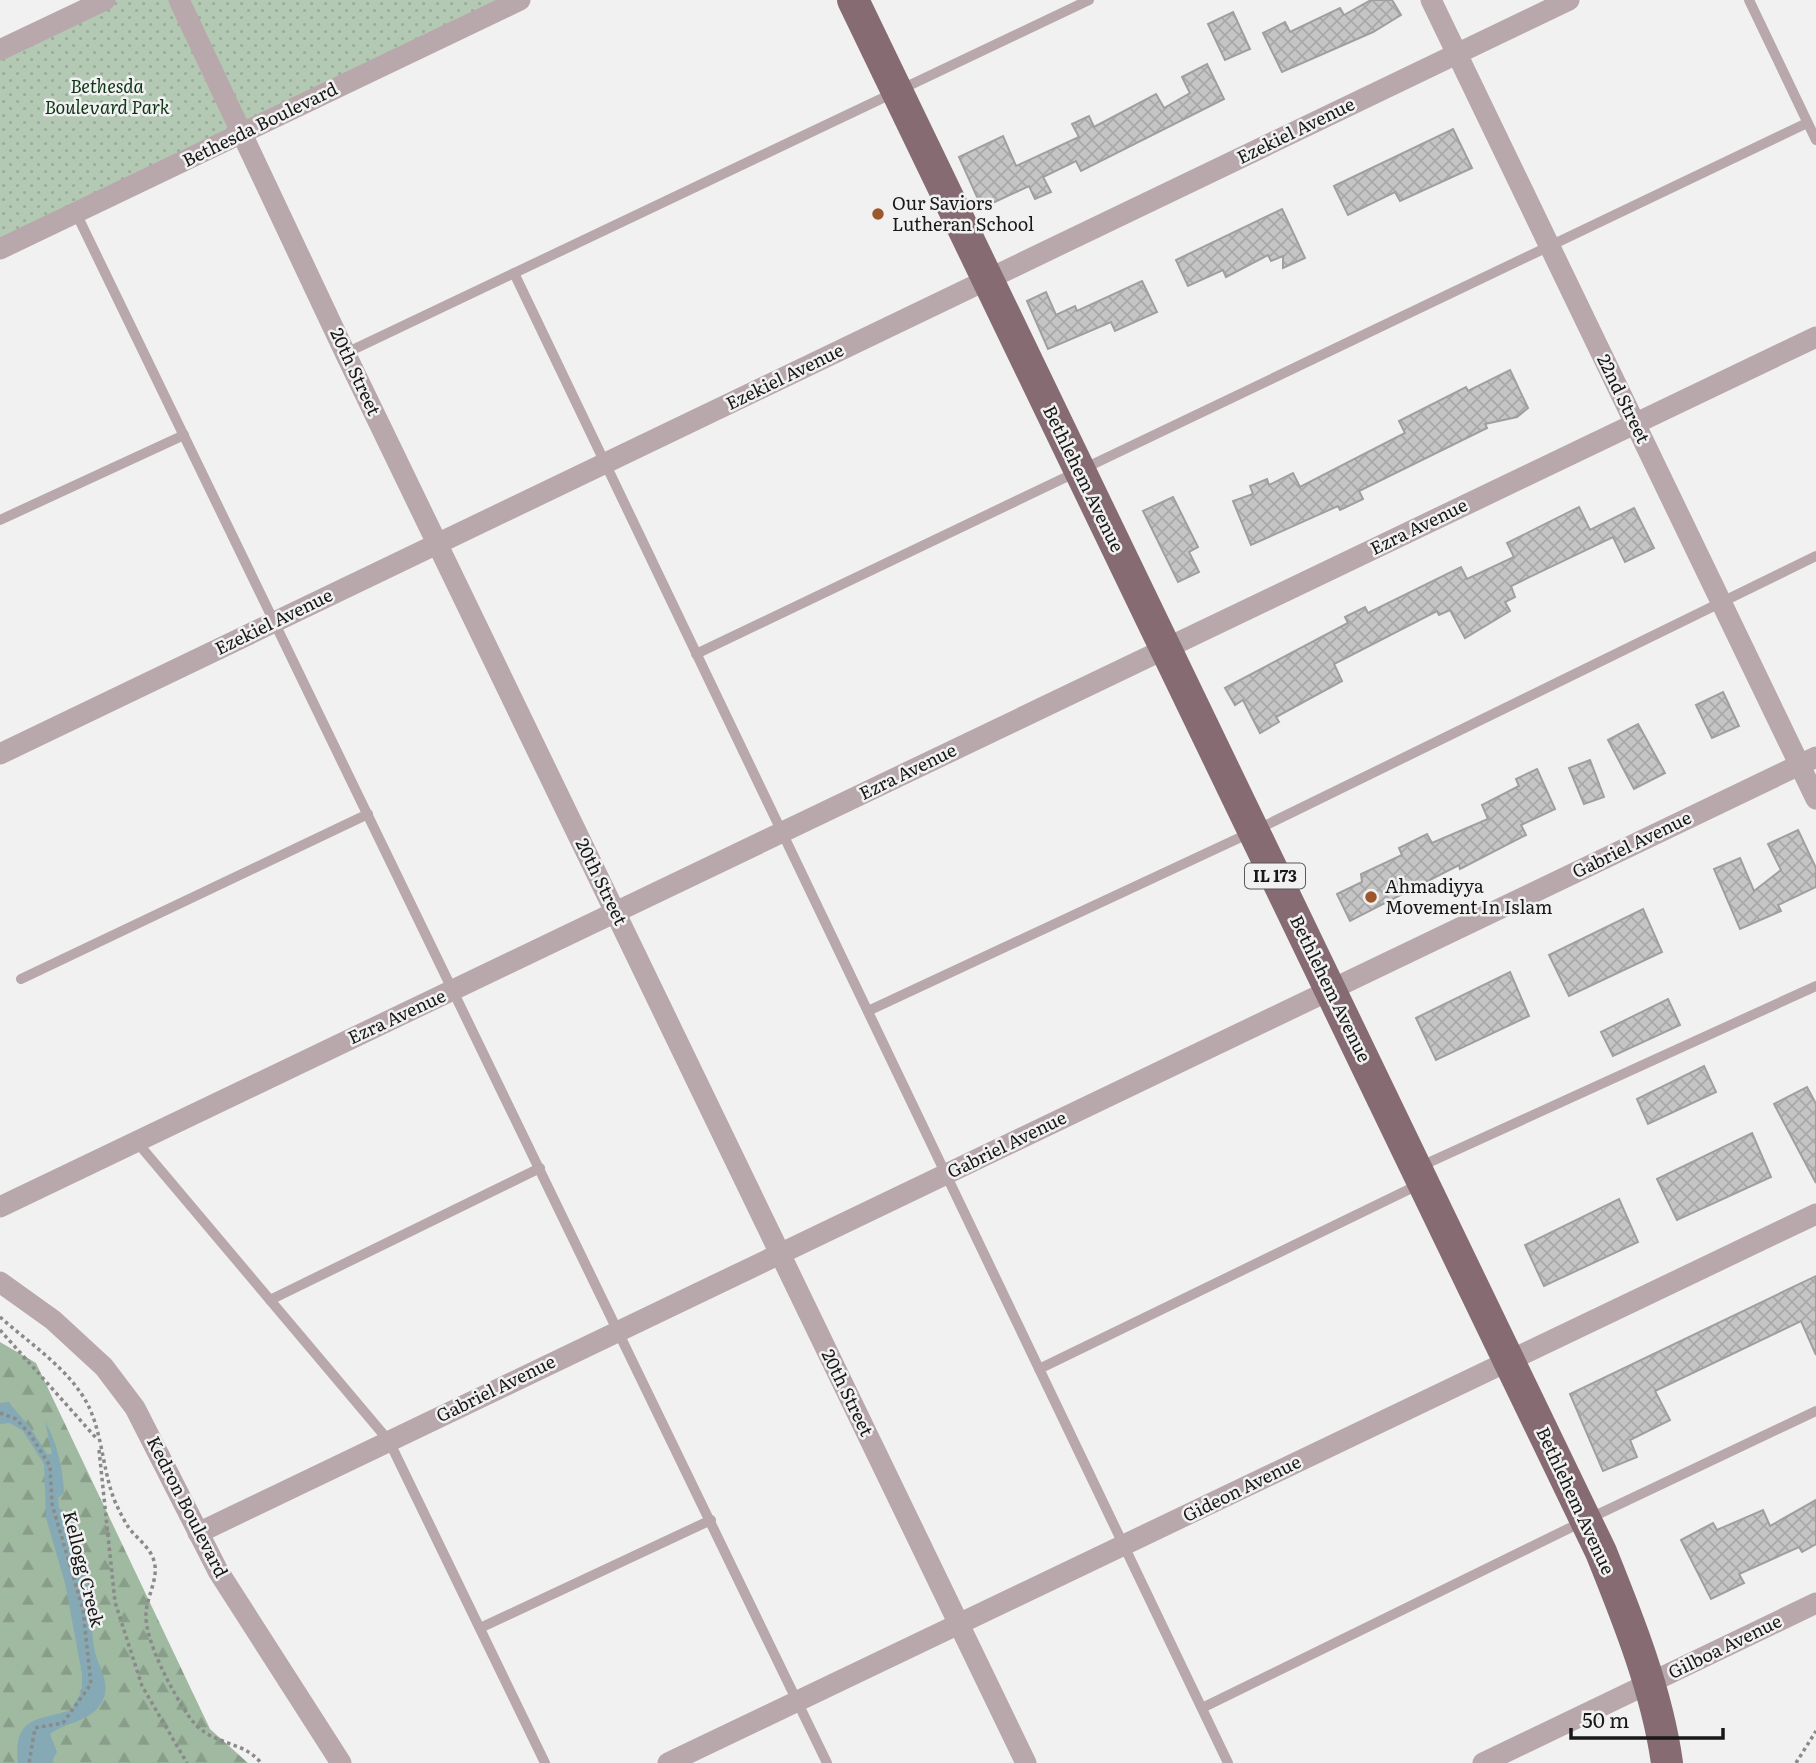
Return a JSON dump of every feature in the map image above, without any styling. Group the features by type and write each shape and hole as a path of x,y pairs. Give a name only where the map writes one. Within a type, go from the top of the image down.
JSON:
{"main road":[{"name":"Bethlehem Avenue","path":"853,0 1586,1520 1630,1623 1664,1740 1667,1763"}],"street":[{"path":"0,50 104,0"},
{"name":"20th Street","path":"179,0 346,353 1026,1763"},
{"name":"Bethesda Boulevard","path":"0,249 520,0"},
{"name":"22nd Street","path":"1431,0 1720,601 1808,761 1816,799"},
{"name":"Ezekiel Avenue","path":"0,754 1569,0"},
{"name":"Ezra Avenue","path":"0,1206 1816,337"},
{"name":"Gabriel Avenue","path":"198,1533 1808,761"},
{"name":"Gideon Avenue","path":"668,1763 1816,1214"},
{"name":"Kedron Boulevard","path":"0,1282 53,1320 104,1367 135,1408 218,1571 341,1763"},
{"name":"Gilboa Avenue","path":"1483,1763 1816,1603"}],"lane":[{"path":"346,353 1089,0"},
{"path":"1749,0 1816,140"},
{"path":"696,654 1549,244 1808,123"},
{"path":"76,213 827,1763"},
{"path":"514,273 1228,1763"},
{"path":"0,520 184,435"},
{"path":"868,1011 1254,831 1816,556"},
{"path":"21,979 368,814"},
{"path":"1039,1369 1419,1176 1816,986"},
{"path":"136,1142 389,1441 545,1763"},
{"path":"270,1300 540,1168"},
{"path":"1202,1708 1816,1411"},
{"path":"480,1628 711,1520"}],"path":[{"path":"0,1317 79,1392 90,1409 116,1502 128,1527 149,1550 154,1562 155,1573 146,1615 151,1642 187,1714 200,1730 221,1743 244,1748 261,1763"},
{"path":"0,1330 98,1440 115,1602 142,1686 187,1763"},
{"name":"Kellogg Creek","path":"0,1413 16,1419 30,1434 50,1466 52,1504 83,1610 91,1684 63,1723 35,1728 29,1763"},
{"path":"1796,1763 1816,1731"}],"green space":[{"name":"Bethesda Boulevard Park","path":"104,0 517,0 0,248 0,50"},
{"path":"0,1342 36,1363 210,1729 248,1763 0,1763"}],"water":[{"path":"8,1402 30,1427 47,1454 52,1454 45,1421 56,1447 64,1493 58,1498 59,1508 70,1519 84,1553 95,1652 105,1683 105,1694 96,1710 50,1734 57,1752 51,1763 18,1763 17,1747 20,1736 30,1723 71,1710 82,1691 82,1674 65,1583 46,1518 44,1464 23,1431 10,1423 0,1424 0,1403"}],"building":[{"path":"1371,0 1392,0 1401,15 1373,32 1282,72 1263,33 1285,22 1290,32 1340,8 1344,15"},
{"path":"1233,12 1250,49 1225,60 1208,24"},
{"path":"1207,64 1224,99 1081,171 1076,161 1043,177 1051,192 1035,199 1029,186 982,208 959,157 1003,136 1016,166 1079,137 1072,124 1089,116 1094,127 1156,94 1164,108 1190,93 1182,77"},
{"path":"1453,129 1472,168 1400,201 1395,192 1348,215 1334,186"},
{"path":"1282,209 1305,258 1283,268 1283,256 1271,261 1268,255 1226,277 1223,270 1188,286 1176,260"},
{"path":"1142,281 1157,312 1115,331 1111,322 1048,349 1027,301 1046,292 1056,315 1075,306 1077,311"},
{"path":"1510,370 1528,408 1517,417 1485,424 1487,428 1359,491 1363,499 1340,510 1338,506 1251,545 1233,501 1253,494 1250,486 1267,479 1269,485 1293,473 1300,487 1405,433 1399,421 1466,387 1468,391"},
{"path":"1173,497 1198,547 1189,552 1199,572 1178,582 1143,511"},
{"path":"1579,507 1590,530 1634,508 1654,548 1625,562 1613,537 1511,586 1515,597 1505,602 1510,611 1465,638 1450,610 1439,615 1437,611 1334,664 1342,681 1276,717 1279,722 1260,733 1243,700 1235,705 1225,688 1348,623 1345,617 1365,607 1368,613 1461,567 1467,579 1514,557 1507,543"},
{"path":"1723,692 1739,726 1712,738 1696,705"},
{"path":"1638,724 1665,773 1634,789 1608,740"},
{"path":"1590,760 1604,797 1584,804 1569,768"},
{"path":"1537,769 1555,809 1521,825 1526,835 1460,869 1459,865 1350,921 1337,894 1362,882 1361,874 1402,855 1399,848 1427,834 1432,843 1488,819 1482,805 1519,786 1516,779"},
{"path":"1798,830 1816,868 1816,887 1778,905 1781,911 1740,929 1714,869 1740,858 1754,891 1781,870 1768,844"},
{"path":"1643,909 1662,952 1569,996 1549,955"},
{"path":"1510,972 1529,1016 1436,1060 1416,1018"},
{"path":"1668,999 1680,1025 1613,1056 1601,1032"},
{"path":"1704,1066 1716,1092 1648,1124 1637,1099"},
{"path":"1807,1087 1816,1104 1816,1183 1774,1104"},
{"path":"1752,1133 1771,1177 1677,1220 1657,1179"},
{"path":"1619,1199 1638,1242 1544,1286 1525,1245"},
{"path":"1816,1276 1816,1355 1801,1321 1655,1391 1670,1420 1630,1440 1637,1457 1603,1471 1570,1394"},
{"path":"1816,1500 1816,1544 1802,1552 1799,1547 1739,1574 1744,1583 1711,1599 1681,1540 1713,1523 1717,1530 1763,1510 1770,1526"}],"place":[{"name":"Our Saviors Lutheran School","path":"878,214"},
{"name":"Ahmadiyya Movement In Islam","path":"1371,897"}]}
